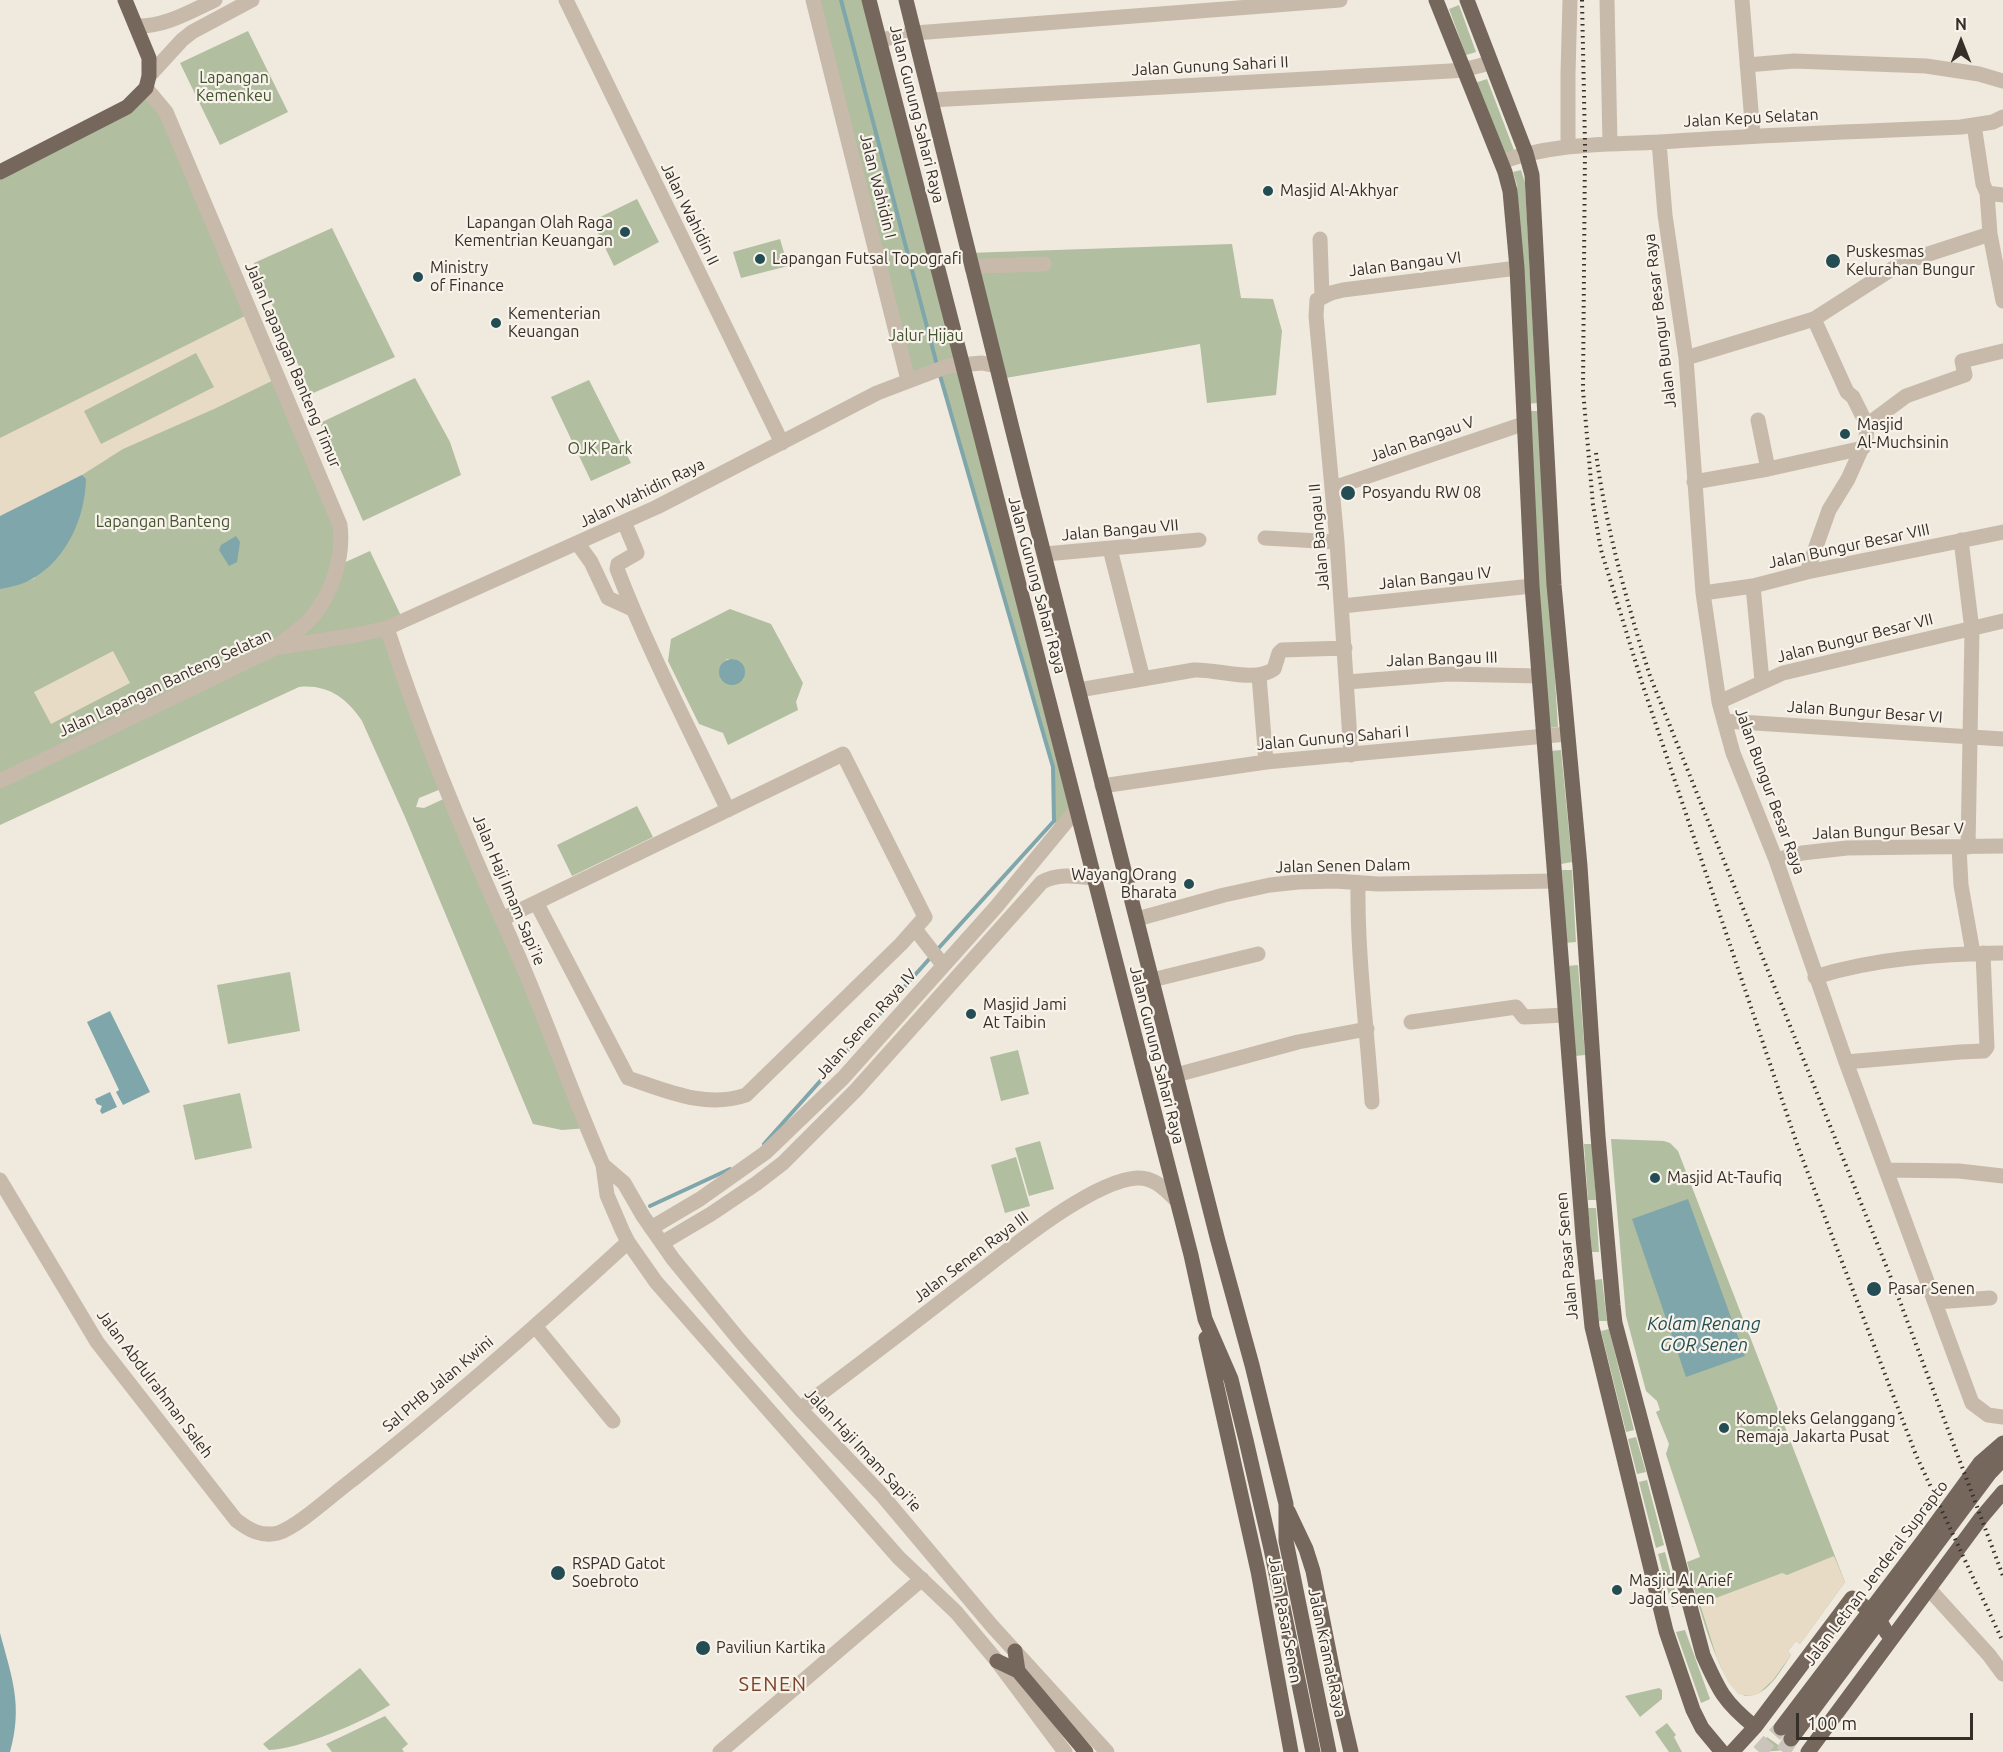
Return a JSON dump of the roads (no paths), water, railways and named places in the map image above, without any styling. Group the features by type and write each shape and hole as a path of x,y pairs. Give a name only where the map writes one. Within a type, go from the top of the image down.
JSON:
{"main road":[{"path":"0,172 127,107 147,82 149,58 125,0"},
{"name":"Jalan Gunung Sahari Raya","path":"869,0 880,40 948,367 1076,810 1170,1178"},
{"name":"Jalan Gunung Sahari Raya","path":"906,0 1102,786 1194,1143"},
{"path":"1467,0 1526,153 1532,175 1554,573 1586,953 1598,1136 1616,1323 1689,1610 1703,1655 1716,1686 1726,1701 1755,1726"},
{"path":"1441,3 1463,70 1501,162 1510,191 1517,268 1532,586 1544,736"},
{"name":"Jalan Pasar Senen","path":"1544,736 1583,1247 1592,1327 1663,1617 1693,1710 1702,1728 1722,1752"},
{"path":"1562,955 1586,953"},
{"name":"Jalan Pasar Senen","path":"1194,1143 1287,1508 1286,1541 1290,1562"},
{"name":"Jalan Pasar Senen","path":"1170,1178 1205,1319 1230,1379 1271,1549"},
{"name":"Jalan Pasar Senen","path":"1205,1319 1207,1344 1258,1571 1291,1752"},
{"name":"Jalan Letnan Jenderal Suprapto","path":"2003,1443 1980,1463 1786,1733 1989,1474 2003,1460"},
{"path":"1808,1752 1889,1637 1929,1589 1981,1518 2003,1494"},
{"path":"1287,1508 1306,1549 1313,1572 1352,1752"},
{"name":"Jalan Kramat Raya","path":"1271,1549 1312,1752"},
{"name":"Jalan Kramat Raya","path":"1290,1562 1329,1752"},
{"name":"Jalan Letnan Jenderal Suprapto","path":"1732,1752 1856,1601 1878,1618 1889,1637"},
{"path":"1663,1617 1689,1610"},
{"path":"1015,1651 1018,1671"},
{"path":"997,1661 1018,1671 1086,1752"}],"street":[{"path":"136,26 151,26 173,20 215,0"},
{"path":"147,82 182,40 192,32 252,0"},
{"name":"Jalan Wahidin II","path":"566,0 782,443"},
{"name":"Jalan Wahidin I","path":"813,0 908,380"},
{"path":"880,40 915,33 1340,0"},
{"path":"1568,146 1570,0"},
{"path":"1607,0 1610,144"},
{"path":"1742,0 1753,135"},
{"path":"1747,65 1794,61 1926,66 1979,74 2003,81"},
{"name":"Jalan Gunung Sahari II","path":"931,100 1463,70 1490,63"},
{"name":"Jalan Lapangan Banteng Timur","path":"147,82 166,111 340,525 339,565 323,601 302,627 274,648"},
{"name":"Jalan Kepu Selatan","path":"1501,162 1526,153 1568,146 1974,125 1993,122 2003,117"},
{"path":"1974,125 1983,184 1987,194 1990,234 2003,301"},
{"name":"Jalan Bungur Besar Raya","path":"1659,142 1665,215 1686,358 1703,593 1719,702 1724,721 1733,753 1776,860 1815,977 1972,1403 1996,1416"},
{"path":"1987,194 2003,195"},
{"path":"1686,358 1814,319 1892,269 1921,256 1990,234"},
{"path":"1320,239 1322,296"},
{"path":"972,268 1044,264"},
{"name":"Jalan Bangau VI","path":"1322,296 1343,290 1517,268"},
{"name":"Jalan Bangau II","path":"1322,296 1317,300 1316,316 1333,488 1351,755"},
{"path":"1807,572 1829,510 1863,448 1867,425 1853,397 1847,392 1814,319"},
{"path":"1867,425 1906,396 1965,374 1962,361 2003,351"},
{"path":"948,367 981,363 997,366"},
{"name":"Jalan Wahidin Raya","path":"387,628 624,522 877,393 948,367"},
{"path":"1758,420 1768,469"},
{"name":"Jalan Bangau V","path":"1333,488 1523,424"},
{"path":"1694,482 1768,469 1863,448"},
{"path":"624,522 637,553 623,560 618,564 617,569 632,609 683,721 728,810"},
{"name":"Jalan Bungur Besar VIII","path":"1703,593 1753,586 1807,572 2003,532"},
{"path":"1265,537 1337,542"},
{"name":"Jalan Bangau VII","path":"1045,554 1199,540"},
{"path":"1846,1062 1984,1051 1987,1047 1978,953 1961,885 1970,737 1972,630 1961,540"},
{"path":"578,544 591,562 608,598 632,609"},
{"path":"1110,549 1143,679"},
{"name":"Jalan Bangau IV","path":"1342,606 1532,586"},
{"path":"1753,586 1762,681"},
{"name":"Jalan Bungur Besar VII","path":"1719,702 1783,673 2003,621"},
{"name":"Jalan Lapangan Banteng Selatan","path":"0,781 274,648 387,628"},
{"name":"Jalan Haji Imam Sapi'ie","path":"387,628 410,696 603,1165 607,1195 628,1242 656,1282 699,1333 899,1558 956,1612 997,1661 1065,1752"},
{"path":"1079,690 1209,669 1259,676 1274,669 1282,650 1345,648"},
{"name":"Jalan Bangau III","path":"1347,682 1448,674 1539,676"},
{"path":"1259,676 1266,762"},
{"name":"Jalan Bungur Besar VI","path":"1724,721 2003,739"},
{"name":"Jalan Gunung Sahari I","path":"1102,786 1266,762 1567,734"},
{"path":"502,919 843,754 925,917 746,1095 731,1100 714,1101 685,1098 628,1078 537,904"},
{"name":"Jalan Senen Raya IV","path":"651,1228 700,1199 770,1149 843,1078 984,921 1076,810"},
{"name":"Jalan Bungur Besar V","path":"1776,860 1802,853 1847,848 2003,846"},
{"path":"662,1244 711,1214 783,1163 856,1090 1042,882 1050,878 1076,876 1094,878"},
{"name":"Jalan Senen Dalam","path":"1137,919 1270,885 1298,882 1556,881"},
{"path":"1358,883 1360,969 1372,1102"},
{"path":"984,921 997,933"},
{"path":"915,929 944,965"},
{"path":"1815,977 1879,962 1978,953 2003,953"},
{"path":"1152,980 1258,954"},
{"path":"1411,1022 1516,1007 1524,1017 1566,1015"},
{"path":"1176,1076 1298,1042 1367,1029"},
{"path":"843,1078 856,1090"},
{"path":"770,1149 783,1163"},
{"name":"Jalan Haji Imam Sapi'ie","path":"603,1165 624,1182 662,1244 718,1316 800,1409 881,1494 1015,1651 1107,1752"},
{"path":"1887,1170 1959,1171 2003,1176"},
{"name":"Jalan Senen Raya III","path":"800,1409 1029,1235 1095,1191 1116,1182 1139,1178 1160,1184 1175,1199"},
{"name":"Jalan Abdulrahman Saleh","path":"0,1180 97,1342 237,1520 247,1528 261,1534"},
{"name":"Sal PHB Jalan Kwini","path":"261,1534 280,1532 298,1521 411,1431 535,1326 628,1242"},
{"path":"1936,1302 1990,1298"},
{"path":"699,1333 718,1316"},
{"path":"535,1326 613,1421"},
{"path":"720,1752 922,1579"},
{"path":"1929,1589 1989,1655 2003,1674"}],"water":[{"path":"82,475 86,479 82,508 78,523 64,549 44,571 32,579 0,589 0,516"},
{"path":"236,536 240,542 237,562 229,566 219,550 221,545"},
{"path":"732,659 741,663 745,672 741,681 732,685 723,681 719,672 723,663"},
{"path":"110,1011 150,1092 123,1105 116,1092 119,1090 87,1022"},
{"path":"110,1092 117,1107 102,1114 100,1111 102,1106 97,1104 95,1099"},
{"name":"Kolam Renang GOR Senen","path":"1688,1199 1745,1356 1686,1377 1632,1219"},
{"path":"0,1633 12,1678 16,1706 16,1720 10,1752 0,1752"}],"waterway":[{"path":"841,0 937,365"},
{"path":"936,951 1054,821 1053,767 939,372"},
{"path":"764,1144 931,957"},
{"path":"650,1206 730,1169"}],"tunnel":[{"path":"1759,1752 1781,1728"},
{"path":"1783,1752 1791,1739"}],"railway":[{"path":"1582,0 1585,145 1583,390 1593,505 1601,550 1643,686 1798,1147 1916,1455 2003,1642"},
{"path":"1596,453 1605,509 1618,565 1650,676 1893,1283 2003,1576"}],"place":[{"name":"Masjid Al-Akhyar","path":"1268,191"},
{"name":"Lapangan Olah Raga Kementrian Keuangan","path":"625,232"},
{"name":"Lapangan Futsal Topografi","path":"760,259"},
{"name":"Puskesmas Kelurahan Bungur","path":"1833,261"},
{"name":"Ministry of Finance","path":"418,277"},
{"name":"Kementerian Keuangan","path":"496,323"},
{"name":"Masjid Al-Muchsinin","path":"1845,434"},
{"name":"Posyandu RW 08","path":"1348,493"},
{"name":"Wayang Orang Bharata","path":"1189,884"},
{"name":"Masjid Jami At Taibin","path":"971,1014"},
{"name":"Masjid At-Taufiq","path":"1655,1178"},
{"name":"Pasar Senen","path":"1874,1289"},
{"name":"Kompleks Gelanggang Remaja Jakarta Pusat","path":"1724,1428"},
{"name":"RSPAD Gatot Soebroto","path":"558,1573"},
{"name":"Masjid Al Arief Jagal Senen","path":"1617,1590"},
{"name":"Paviliun Kartika","path":"703,1648"}],"district":[{"name":"SENEN","path":"773,1684"}],"park label":[{"name":"Lapangan Kemenkeu","path":"234,87"},
{"name":"Jalur Hijau","path":"926,336"},
{"name":"OJK Park","path":"600,449"},
{"name":"Lapangan Banteng","path":"163,522"}]}
